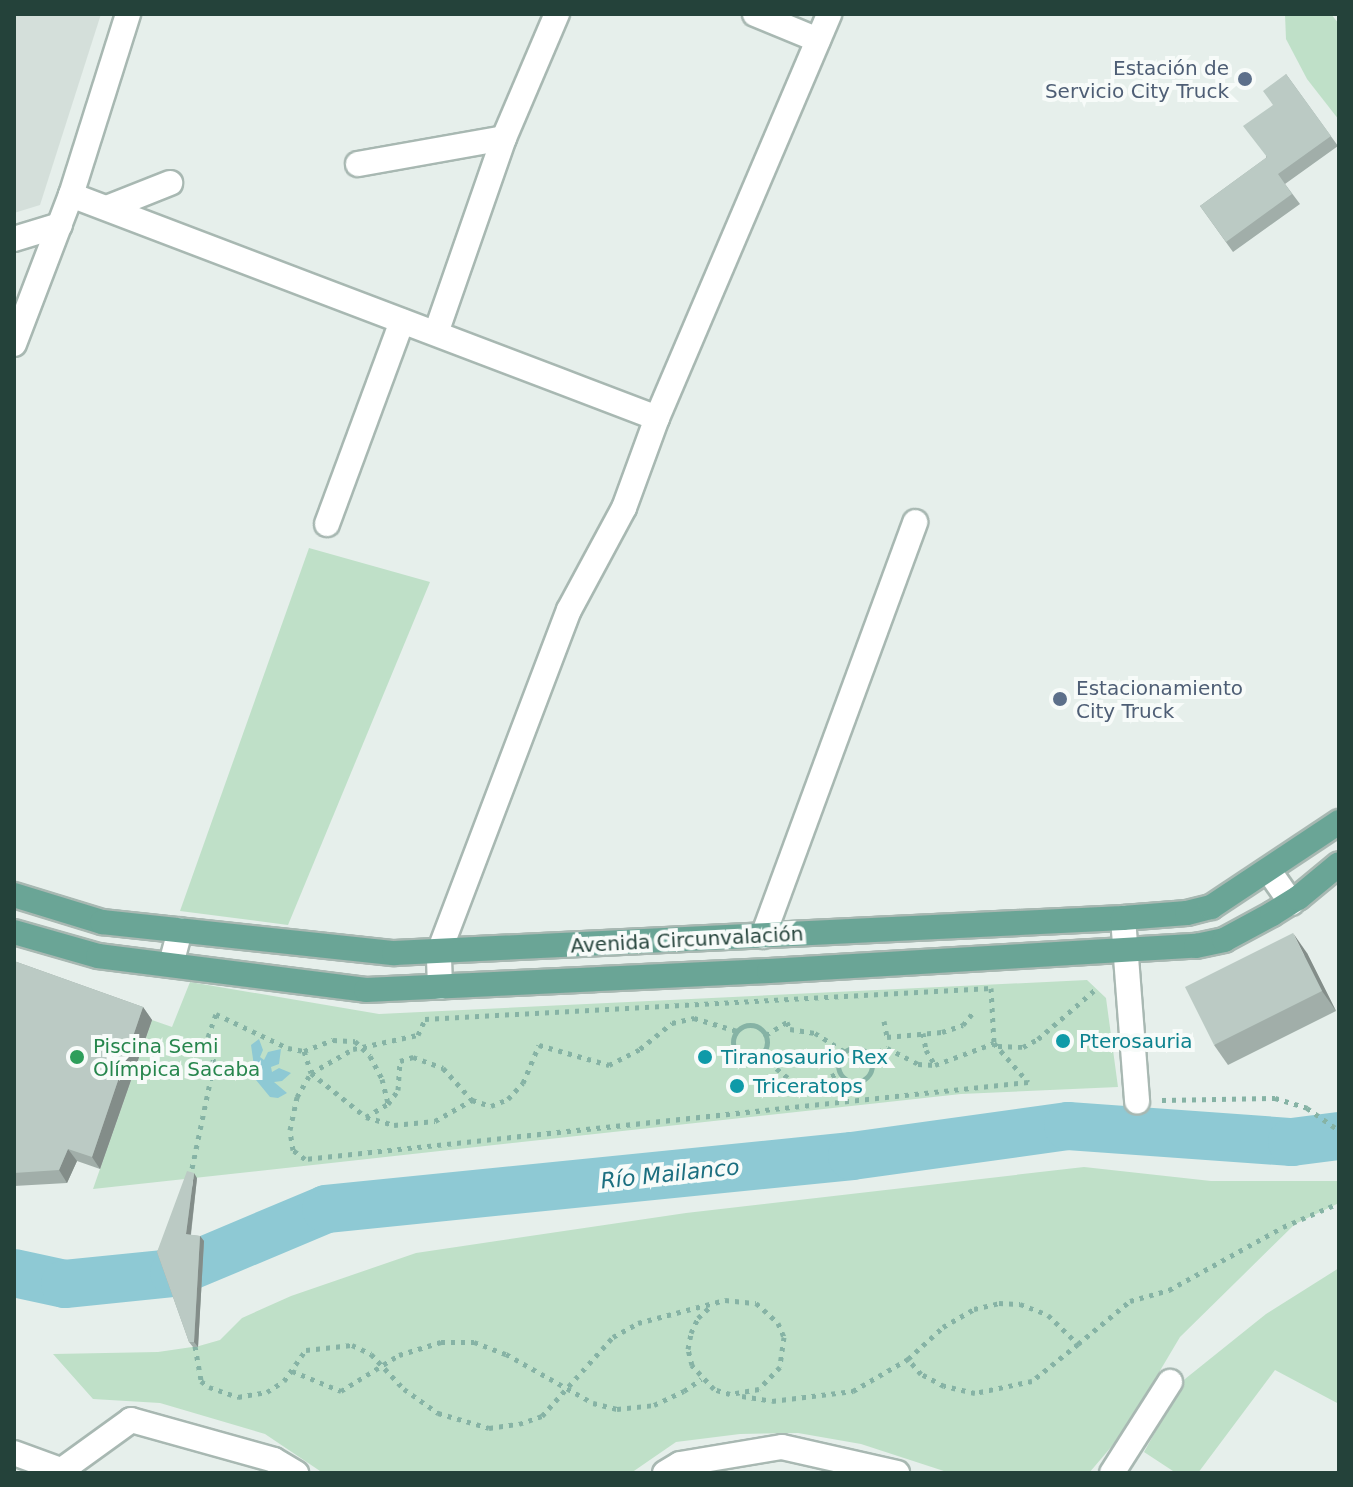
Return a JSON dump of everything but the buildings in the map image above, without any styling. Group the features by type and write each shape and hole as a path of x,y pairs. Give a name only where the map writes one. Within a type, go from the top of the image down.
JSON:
{"main road":[{"name":"Avenida Circunvalación","path":"14,895 102,922 394,953 1123,918 1187,913 1211,907 1339,822"},
{"name":"Avenida Circunvalación","path":"14,932 98,956 366,990 440,987 1196,946 1224,940 1291,903 1339,864"}],"street":[{"path":"14,344 71,195 128,14"},
{"path":"436,333 504,138 557,14"},
{"path":"755,14 818,40"},
{"path":"440,987 439,952 569,610 624,508 657,418 829,14"},
{"path":"358,164 504,138"},
{"path":"107,208 170,183"},
{"path":"71,195 657,418"},
{"path":"14,239 60,225"},
{"path":"327,524 402,321"},
{"path":"763,936 915,522"},
{"path":"1269,871 1291,903"},
{"path":"1123,918 1137,1101"},
{"path":"171,964 180,930"},
{"path":"1112,1473 1170,1382"},
{"path":"14,1453 66,1472 131,1420 231,1446 274,1460 296,1473"},
{"path":"665,1473 680,1464 782,1447 897,1473"}],"path":[{"path":"991,988 996,1045 1028,1082 305,1159 293,1150 290,1130 297,1097 311,1073 353,1049 418,1035 425,1019 991,988"},
{"path":"869,1056 887,1048 918,1064 935,1065 996,1045 1023,1047 1038,1039 1096,989"},
{"path":"884,1021 887,1037 942,1032 963,1025 975,1010"},
{"path":"190,1179 214,1063 208,1037 216,1014 288,1048 304,1051 333,1040 355,1041 370,1056 382,1079 388,1104"},
{"path":"366,1117 388,1104 398,1090 400,1061 413,1057 443,1068 472,1100 491,1106 508,1099 523,1083 539,1045 609,1065 640,1049 672,1023 694,1018 713,1021 737,1031 753,1025 766,1035 767,1046 761,1056 750,1059 740,1056 733,1041 737,1031"},
{"path":"766,1035 787,1022 790,1029 815,1033 844,1051 861,1048 869,1056 872,1067 863,1080 852,1082 839,1072 838,1061 844,1051"},
{"path":"923,1033 926,1050 935,1065"},
{"path":"304,1051 311,1073 366,1117 411,1126 443,1118 472,1100"},
{"path":"761,1056 792,1081 814,1086 839,1072"},
{"path":"1137,1101 1275,1098 1307,1108 1339,1130"},
{"path":"908,1359 921,1374 944,1386 975,1393 1032,1381 1130,1301 1169,1290 1283,1227 1339,1203"},
{"path":"195,1346 201,1381 238,1397 267,1392 292,1371 306,1350 329,1345 352,1345 371,1354 404,1389 438,1413 489,1428 519,1424 542,1416 613,1337 638,1323 710,1307 725,1300 756,1303 778,1323 784,1337 780,1367 771,1380 759,1389 730,1394"},
{"path":"710,1307 698,1318 689,1341 692,1365 701,1379 730,1394 772,1401 853,1391 908,1359 943,1327 974,1309 999,1303 1020,1304 1048,1315 1078,1344"},
{"path":"292,1371 341,1391 399,1355 441,1342 474,1342 506,1354 593,1403 617,1409 654,1405 701,1379"}],"shaded area":[{"path":"14,14 101,14 40,205 14,213"}],"green space":[{"path":"1285,14 1331,14 1339,24 1339,120 1307,79 1286,39"},
{"path":"309,548 430,582 288,925 180,911"},
{"path":"1087,980 1106,998 1118,1087 961,1094 93,1189 152,1020 172,1027 190,982 379,1014"},
{"path":"1084,1167 1211,1181 1339,1181 1339,1203 1295,1224 1180,1337 1123,1433 1089,1473 950,1473 861,1444 798,1433 740,1434 676,1442 631,1473 323,1473 265,1434 160,1403 93,1399 53,1354 158,1352 199,1346 220,1340 242,1318 291,1296 416,1253 686,1213"},
{"path":"1339,1268 1339,1404 1275,1370 1198,1473 1176,1473 1144,1452 1185,1379 1266,1314"}],"water":[{"path":"259,1039 263,1050 260,1057 264,1060 268,1052 281,1049 279,1064 271,1067 272,1072 279,1068 291,1073 282,1081 274,1082 287,1093 278,1098 270,1097 256,1080 251,1045"}],"waterway":[{"name":"Río Mailanco","path":"14,1273 65,1284 174,1273 326,1209 852,1156 1068,1126 1292,1142 1339,1136"}],"place":[{"name":"Estación de Servicio City Truck","path":"1245,79"},
{"name":"Estacionamiento City Truck","path":"1060,699"},
{"name":"Pterosauria","path":"1063,1041"},
{"name":"Piscina Semi Olímpica Sacaba","path":"77,1057"},
{"name":"Tiranosaurio Rex","path":"705,1057"},
{"name":"Triceratops","path":"737,1086"}]}
